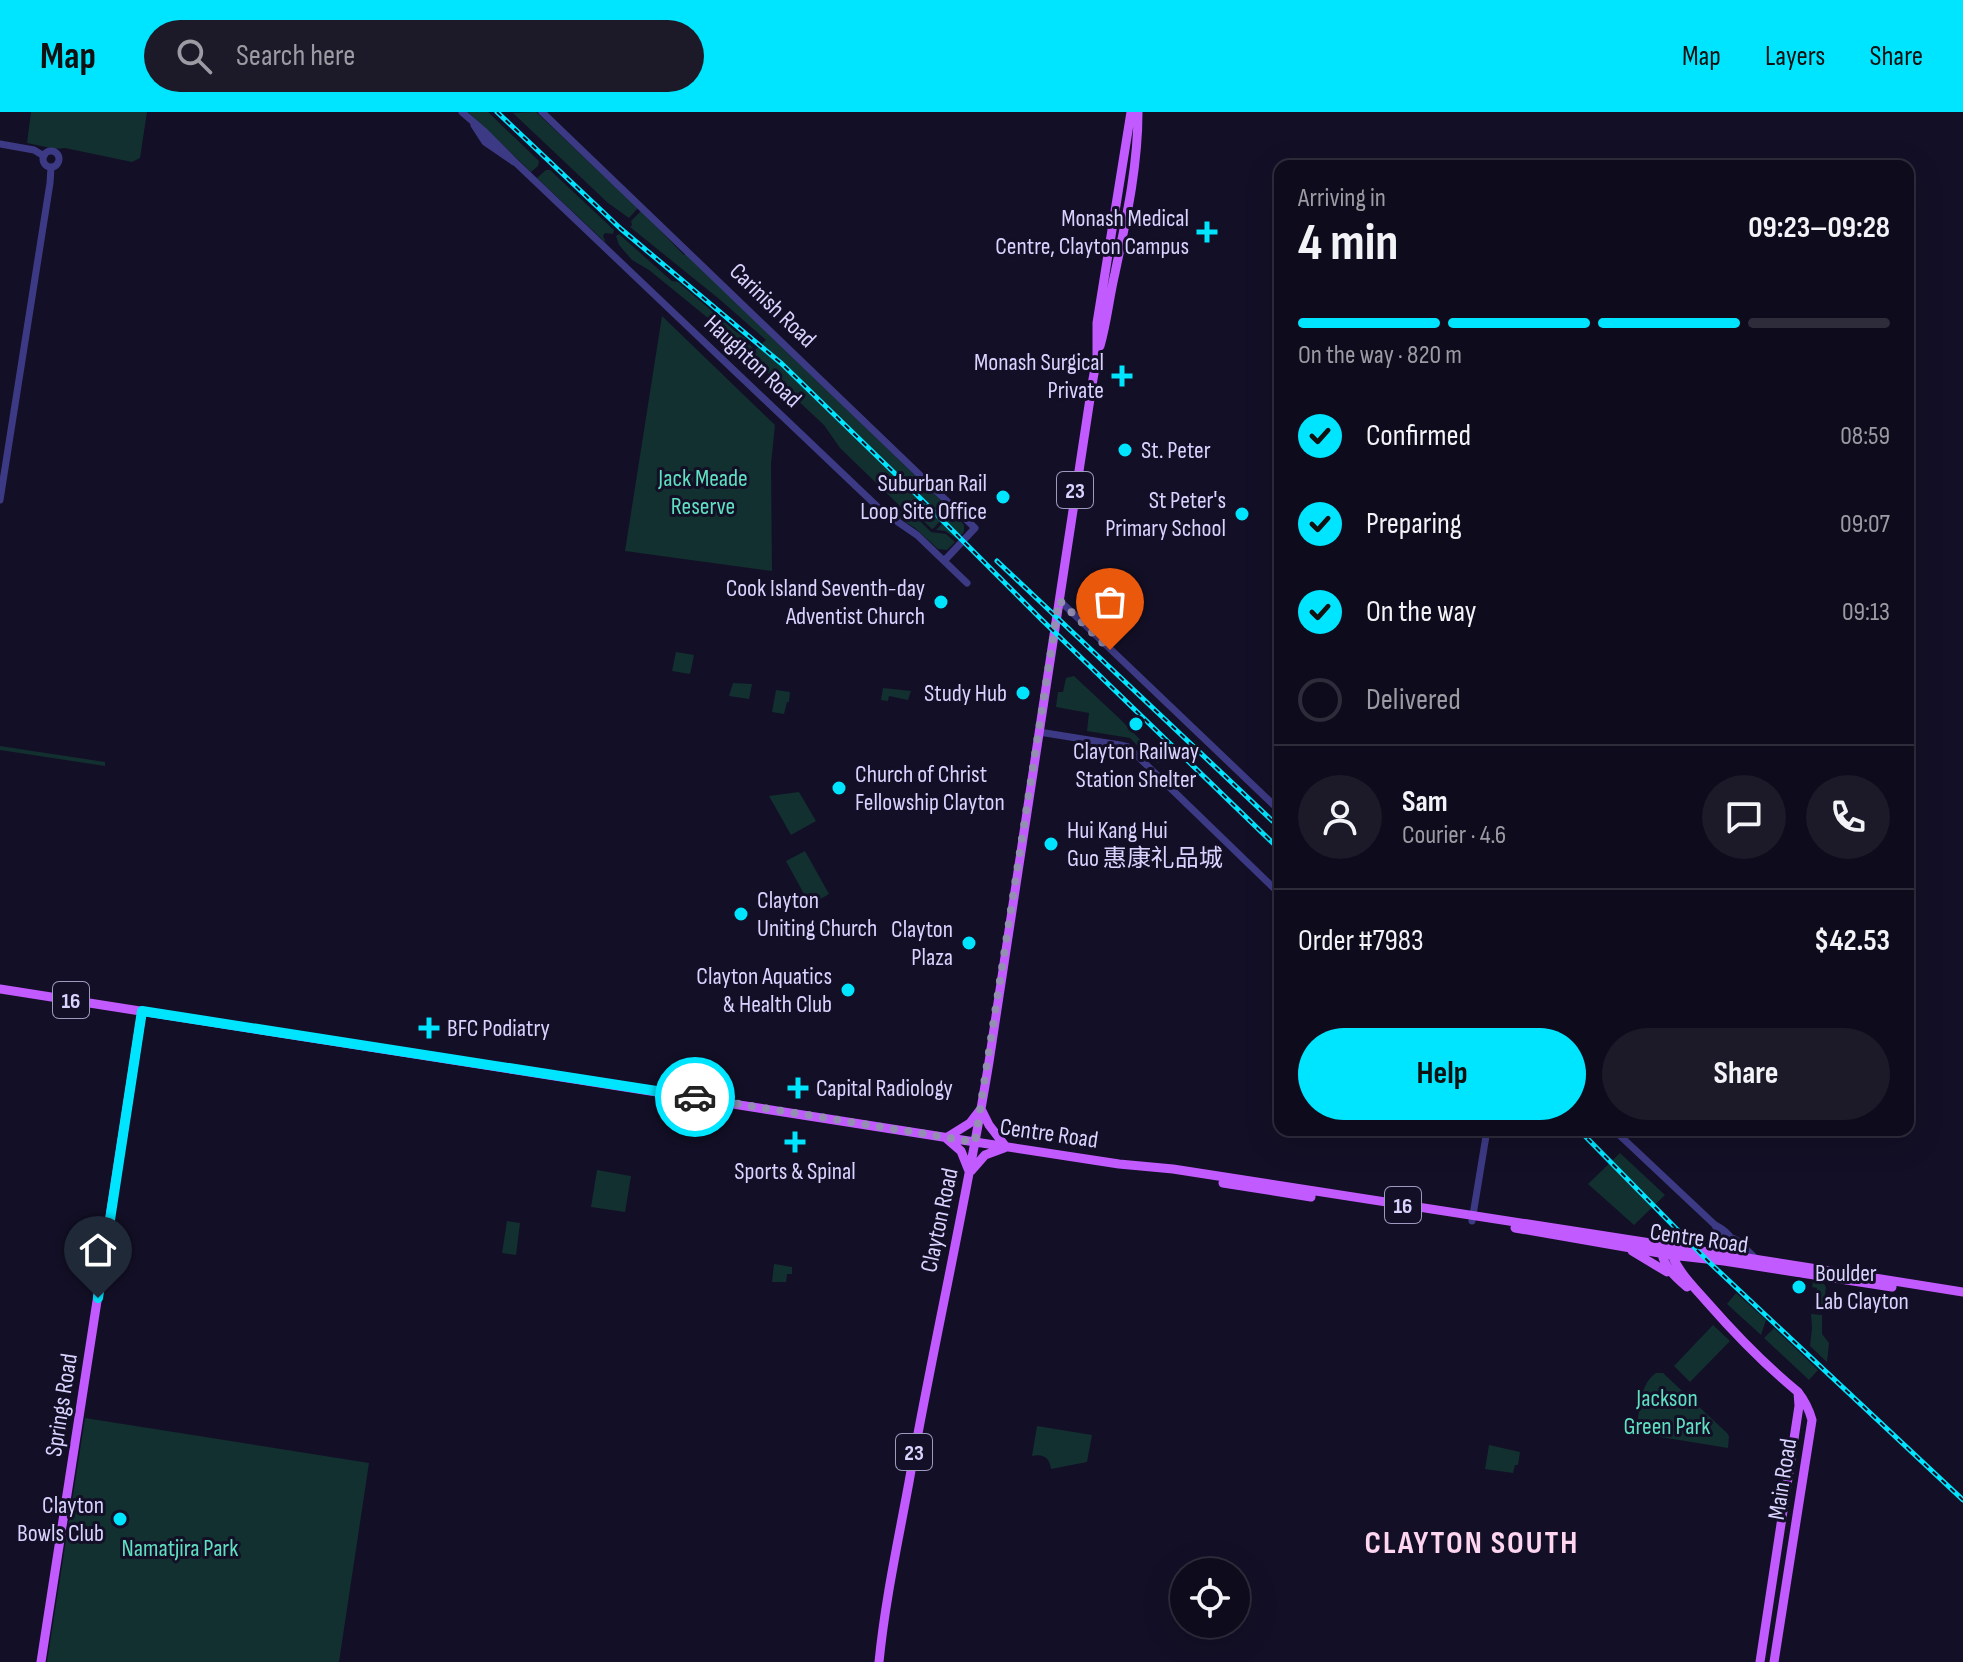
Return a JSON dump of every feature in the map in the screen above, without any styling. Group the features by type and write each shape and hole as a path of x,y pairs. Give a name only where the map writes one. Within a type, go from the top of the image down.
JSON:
{"main road":[{"name":"Clayton Road","path":"1097,357 1098,320 1131,112"},
{"name":"Clayton Road","path":"879,1662 888,1593 981,1109 1097,357 1126,226 1138,112"},
{"name":"Centre Road","path":"0,989 946,1138 1173,1169 1665,1249 1690,1257 1755,1258 1963,1292"},
{"name":"Springs Road","path":"41,1662 142,1011"},
{"path":"981,1109 1006,1147 985,1155 969,1173 961,1151 946,1138 970,1123 981,1109"},
{"name":"Centre Road","path":"1472,1218 1623,1247 1712,1251 1729,1258 1963,1298"},
{"path":"1623,1247 1681,1277"},
{"path":"1665,1249 1666,1266 1681,1277 1798,1392"},
{"path":"1681,1277 1690,1257"},
{"name":"Main Road","path":"1760,1662 1797,1418 1798,1392"},
{"name":"Main Road","path":"1774,1662 1812,1420 1808,1406 1798,1392"},
{"name":"Main Road","path":"1778,1542 1792,1544"}],"street":[{"name":"Haughton Road","path":"462,112 487,144 516,163 879,509 917,535 967,583"},
{"name":"Carinish Road","path":"542,112 975,528 944,561"},
{"path":"0,144 34,150 44,156"},
{"path":"52,151 58,156 57,164 51,167 44,163 44,156 52,151"},
{"path":"0,500 51,167"},
{"path":"1059,600 1274,805"},
{"path":"1039,732 1128,747 1274,888"},
{"path":"1472,1218 1486,1136"},
{"path":"1620,1136 1716,1229 1729,1258"},
{"path":"1716,1229 1725,1230 1755,1258"},
{"path":"1712,1251 1716,1247 1716,1229"},
{"path":"1729,1258 1732,1238"}],"green space":[{"path":"31,112 147,112 140,158 132,162 27,143"},
{"path":"468,112 488,112 539,161 538,166 531,172"},
{"path":"536,112 638,208 629,218 608,203 513,113"},
{"path":"550,170 614,230 613,234 605,233 603,236 606,243 537,178"},
{"path":"641,211 950,509 934,528 902,508 840,448 824,425 719,327 649,270 632,260 619,245 616,236 619,234 672,281 678,282 746,339 755,350 766,340 630,227 631,221"},
{"name":"Jack Meade Reserve","path":"662,316 775,425 771,464 772,571 625,551"},
{"path":"901,511 920,521 931,532 946,534 955,542 947,550 938,549 915,528 889,512"},
{"path":"953,512 964,525 964,532 957,539 945,531 936,530"},
{"path":"676,652 694,655 690,674 672,671"},
{"path":"1074,676 1161,761 1158,763 1151,759 1130,738 1087,731 1089,713 1056,707 1058,692 1063,692 1066,678"},
{"path":"733,683 752,684 749,699 729,696"},
{"path":"883,688 911,691 908,700 889,696 888,701 881,700"},
{"path":"776,690 790,692 784,714 772,712"},
{"path":"0,746 105,762 105,766 0,750"},
{"path":"799,792 816,821 791,835 769,796"},
{"path":"805,851 829,894 810,905 786,861"},
{"path":"1620,1153 1665,1195 1634,1225 1588,1184"},
{"path":"597,1170 631,1176 625,1212 591,1207"},
{"path":"507,1221 520,1223 516,1255 502,1253"},
{"path":"774,1264 792,1267 792,1274 787,1274 786,1282 772,1282"},
{"path":"1813,1282 1826,1287 1823,1310 1813,1309 1817,1288 1812,1287"},
{"path":"1736,1293 1766,1320 1761,1335 1727,1304"},
{"path":"1811,1314 1822,1315 1822,1334 1829,1343 1827,1362 1810,1346"},
{"path":"1713,1325 1730,1341 1690,1382 1674,1366"},
{"path":"1774,1328 1818,1370 1809,1380 1764,1338"},
{"name":"Jackson Green Park","path":"1656,1373 1663,1373 1727,1433 1728,1448 1636,1433 1643,1392"},
{"name":"Namatjira Park","path":"85,1418 369,1463 339,1662 47,1662"},
{"path":"1037,1426 1092,1435 1087,1462 1051,1469 1045,1457 1032,1456"},
{"path":"1489,1445 1520,1452 1513,1473 1485,1469"}],"railway":[{"path":"497,112 621,229 782,364 1274,844"},
{"path":"997,561 1274,822"},
{"path":"1585,1136 1710,1263 1963,1500"}],"way so far":[{"path":"695,1097 975,1142 1059,600 1110,650"}],"place":[{"name":"Monash Medical Centre, Clayton Campus","path":"1207,232"},
{"name":"Monash Surgical Private","path":"1122,376"},
{"name":"St. Peter","path":"1125,450"},
{"name":"Suburban Rail Loop Site Office","path":"1003,497"},
{"name":"St Peter's Primary School","path":"1242,514"},
{"name":"Cook Island Seventh-day Adventist Church","path":"941,602"},
{"name":"Study Hub","path":"1023,693"},
{"name":"Clayton Railway Station Shelter","path":"1136,724"},
{"name":"Church of Christ Fellowship Clayton","path":"839,788"},
{"name":"Hui Kang Hui Guo 惠康礼品城","path":"1051,844"},
{"name":"Clayton Uniting Church","path":"741,914"},
{"name":"Clayton Plaza","path":"969,943"},
{"name":"Clayton Aquatics & Health Club","path":"848,990"},
{"name":"BFC Podiatry","path":"429,1028"},
{"name":"Capital Radiology","path":"798,1088"},
{"name":"Sports & Spinal","path":"795,1142"},
{"name":"Boulder Lab Clayton","path":"1799,1287"},
{"name":"Clayton Bowls Club","path":"120,1519"}],"district":[{"name":"CLAYTON SOUTH","path":"1472,1542"}],"route":[{"path":"98,1298 142,1011 695,1097"}]}
